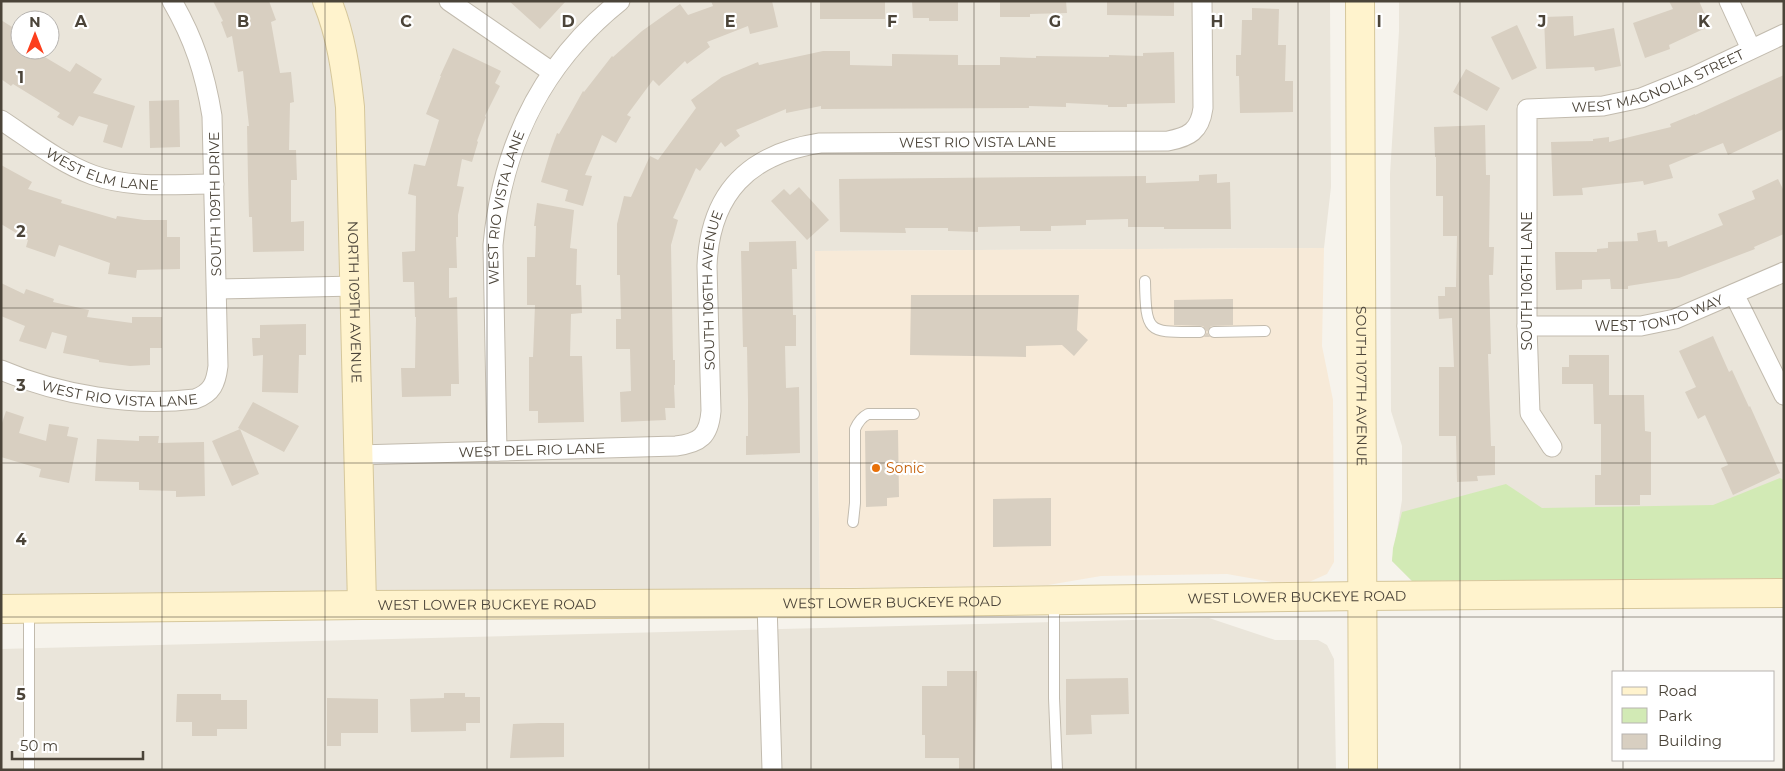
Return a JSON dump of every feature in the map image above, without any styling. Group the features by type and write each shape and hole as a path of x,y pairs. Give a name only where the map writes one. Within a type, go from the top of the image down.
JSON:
{"main road":[{"name":"NORTH 109TH AVENUE","path":"327,1 338,32 344,57 350,107 362,605"},
{"name":"SOUTH 107TH AVENUE","path":"1360,1 1363,770"},
{"name":"WEST LOWER BUCKEYE ROAD","path":"1,609 362,605 767,615 1054,600 1784,593"}],"street":[{"name":"SOUTH 109TH DRIVE","path":"172,1 183,20 199,58 209,97 213,134 218,366 215,383 210,391"},
{"path":"449,1 552,72"},
{"name":"WEST RIO VISTA LANE","path":"497,451 493,269 496,220 506,173 522,126 538,94 552,72 577,41 620,1"},
{"name":"WEST RIO VISTA LANE","path":"763,160 780,152 820,143 1168,141 1186,136 1194,132 1199,125 1203,108 1202,1"},
{"path":"1729,1 1751,49"},
{"name":"WEST MAGNOLIA STREET","path":"1527,110 1603,106 1641,98 1693,77 1784,34"},
{"name":"SOUTH 106TH LANE","path":"1527,110 1527,326 1530,413 1552,447"},
{"name":"WEST ELM LANE","path":"1,120 60,159 93,175 131,183 214,184"},
{"name":"SOUTH 106TH AVENUE","path":"703,436 708,428 711,411 708,248 712,229 726,197 749,171 763,160"},
{"name":"WEST TONTO WAY","path":"1527,326 1641,326 1675,319 1784,272"},
{"path":"217,289 355,286"},
{"path":"1734,294 1784,395"},
{"name":"WEST RIO VISTA LANE","path":"1,370 51,387 98,397 124,400 187,400 204,396 210,391"},
{"name":"WEST DEL RIO LANE","path":"358,455 676,446 696,442 703,436"},
{"path":"767,615 772,770"}],"lane":[{"path":"1145,281 1146,312 1149,323 1155,329 1169,332 1200,332"},
{"path":"1214,332 1265,331"},
{"path":"853,522 855,502 855,429 857,424 863,416 868,414 914,414"},
{"path":"1054,600 1054,698 1057,770"},
{"path":"29,609 29,770"}],"shaded area":[{"path":"1,1 1330,1 1331,187 1324,248 815,251 820,588 438,591 1,598"},
{"path":"1399,1 1784,1 1784,579 1412,581 1392,561 1402,500 1402,446 1391,411 1390,174 1399,31"},
{"path":"1324,248 1322,346 1333,400 1334,562 1327,574 1309,582 1277,583 1227,574 1101,576 1048,585 820,588 815,251"},
{"path":"1209,618 1275,640 1318,640 1327,645 1334,659 1336,770 1,770 1,649"}],"green space":[{"path":"1780,478 1784,480 1784,578 1412,581 1392,561 1393,548 1402,512 1506,484 1542,508 1713,505"}],"building":[{"path":"213,1 269,1 276,20 271,22 280,73 291,72 294,102 290,103 289,150 296,150 297,180 291,180 291,222 304,221 304,251 253,252 252,217 249,217 247,126 249,126 243,71 238,72 232,36 227,38 221,22 223,21"},
{"path":"509,1 566,1 540,29"},
{"path":"711,1 772,1 778,27 750,34 748,26 707,42 710,47 687,64 685,61 659,86 653,80 627,115 631,117 616,143 602,135 585,175 592,176 583,206 565,201 568,190 541,182 557,133 559,134 583,91 612,56 642,31 680,4 688,15 713,6"},
{"path":"820,1 885,1 885,19 820,19"},
{"path":"912,1 958,1 958,21 929,21 929,18 913,18"},
{"path":"1000,1 1066,1 1067,13 1030,14 1030,17 1000,17"},
{"path":"1107,1 1174,1 1174,16 1107,15"},
{"path":"1669,1 1699,1 1710,26 1669,45 1670,49 1645,58 1633,23 1673,9"},
{"path":"1252,8 1279,9 1278,45 1286,45 1285,81 1293,81 1293,112 1240,113 1239,76 1236,76 1236,55 1241,55 1242,20 1252,20"},
{"path":"1573,16 1574,36 1614,28 1621,66 1595,71 1594,67 1546,69 1544,17"},
{"path":"1,20 10,26 10,60 50,60 70,72 76,63 102,79 93,93 135,106 122,148 103,142 108,125 79,116 73,126 57,117 60,113 13,84 11,86 1,79"},
{"path":"1517,25 1537,68 1512,80 1491,37"},
{"path":"453,48 501,71 495,83 500,86 485,116 472,162 462,159 457,186 464,187 458,215 458,237 456,237 457,268 449,268 449,298 457,297 459,384 451,384 451,396 402,397 401,368 415,368 416,317 414,282 403,282 402,252 415,251 416,196 408,194 414,164 425,166 439,120 426,114"},
{"path":"823,51 850,51 850,65 892,66 892,54 958,55 958,65 1000,65 1000,57 1109,57 1109,55 1143,56 1143,53 1174,52 1175,103 1127,104 1127,107 1108,107 1108,105 1066,103 1066,107 1029,106 1029,108 821,109 821,106 786,113 786,109 736,130 740,136 725,147 721,142 700,171 696,168 673,218 678,220 671,245 675,408 665,408 666,420 621,422 620,392 631,391 630,349 616,349 616,319 621,319 620,275 617,275 617,224 624,196 631,197 650,156 658,160 696,108 691,100 722,77 758,62 759,65"},
{"path":"1466,69 1500,88 1487,111 1453,92"},
{"path":"1784,75 1784,129 1728,155 1723,143 1669,165 1673,178 1644,185 1643,181 1582,188 1583,195 1553,196 1551,142 1593,141 1593,139 1609,137 1609,142 1671,127 1670,124 1695,115"},
{"path":"179,100 180,147 150,148 149,101"},
{"path":"1485,125 1486,175 1490,175 1489,247 1494,247 1493,275 1489,275 1491,354 1488,354 1491,446 1495,446 1495,475 1477,476 1478,481 1457,482 1456,436 1439,436 1439,367 1454,367 1452,318 1439,319 1438,296 1445,296 1445,287 1456,287 1457,236 1443,236 1443,196 1436,196 1434,127"},
{"path":"1,165 32,182 28,189 62,200 61,203 116,219 117,216 144,220 167,220 167,237 180,237 180,269 137,270 136,278 108,274 110,263 59,245 55,257 26,247 28,240 1,224"},
{"path":"1217,174 1217,183 1230,182 1231,229 1128,227 1128,219 1086,220 1086,225 1051,226 1051,231 1020,231 1020,226 978,227 978,232 948,231 948,228 905,228 906,233 840,232 839,179 1146,176 1146,183 1199,181 1199,175"},
{"path":"1778,179 1784,191 1784,234 1754,247 1755,249 1679,278 1628,286 1628,289 1611,289 1610,279 1582,280 1582,289 1556,290 1555,252 1597,252 1597,249 1608,248 1608,242 1638,241 1637,233 1656,230 1658,242 1667,241 1668,247 1723,225 1718,214 1755,199 1752,191"},
{"path":"799,187 829,220 807,240 771,201 784,189 790,195"},
{"path":"537,203 574,210 570,248 577,249 576,285 581,285 582,313 571,314 570,356 582,356 584,422 538,423 538,411 529,411 529,357 533,357 535,305 527,305 527,257 535,257 536,226 534,226"},
{"path":"796,241 797,269 792,269 793,315 796,315 796,346 785,346 786,388 799,387 800,453 746,455 746,436 748,436 747,347 743,347 741,251 749,251 749,242"},
{"path":"1,283 24,294 26,289 54,299 53,302 89,310 87,317 132,323 132,317 162,317 162,348 150,348 150,365 130,366 99,362 99,360 63,353 67,336 52,332 46,349 19,341 25,326 1,316"},
{"path":"911,295 1079,295 1077,330 1088,340 1074,356 1062,345 1026,346 1026,357 910,355"},
{"path":"1233,299 1233,325 1211,326 1207,332 1203,326 1174,325 1174,300"},
{"path":"306,324 306,355 299,355 298,393 262,392 263,355 253,356 252,338 260,338 260,325"},
{"path":"1713,336 1729,372 1732,370 1750,406 1780,473 1733,495 1721,468 1728,465 1705,415 1698,419 1685,392 1696,387 1679,351"},
{"path":"1569,355 1609,355 1609,395 1644,395 1645,431 1651,432 1651,495 1640,495 1640,505 1595,505 1595,475 1601,475 1601,424 1594,424 1593,384 1562,384 1562,367 1569,367"},
{"path":"253,402 299,426 284,452 238,428"},
{"path":"6,411 24,417 19,433 46,441 49,424 69,427 67,436 78,438 69,483 39,477 41,469 1,457 1,426"},
{"path":"240,429 259,474 232,486 212,441"},
{"name":"Sonic","path":"898,430 899,497 887,498 887,506 866,507 865,431"},
{"path":"139,436 159,436 158,443 204,442 205,496 176,497 176,491 139,490 139,482 95,481 97,439 139,441"},
{"path":"1051,498 1051,546 993,547 993,499"},
{"path":"947,671 977,671 975,769 959,769 959,758 925,758 925,735 922,735 922,686 947,686"},
{"path":"1128,678 1129,714 1091,715 1092,734 1066,735 1066,679"},
{"path":"444,693 465,693 465,697 480,697 480,723 466,723 466,731 411,732 410,699 444,698"},
{"path":"177,694 221,694 221,700 247,700 247,729 217,729 217,736 192,736 192,722 176,722"},
{"path":"327,698 378,699 378,733 341,733 341,746 327,746"},
{"path":"564,723 564,757 510,758 513,724"}],"place":[{"name":"Sonic","path":"876,468"}]}
